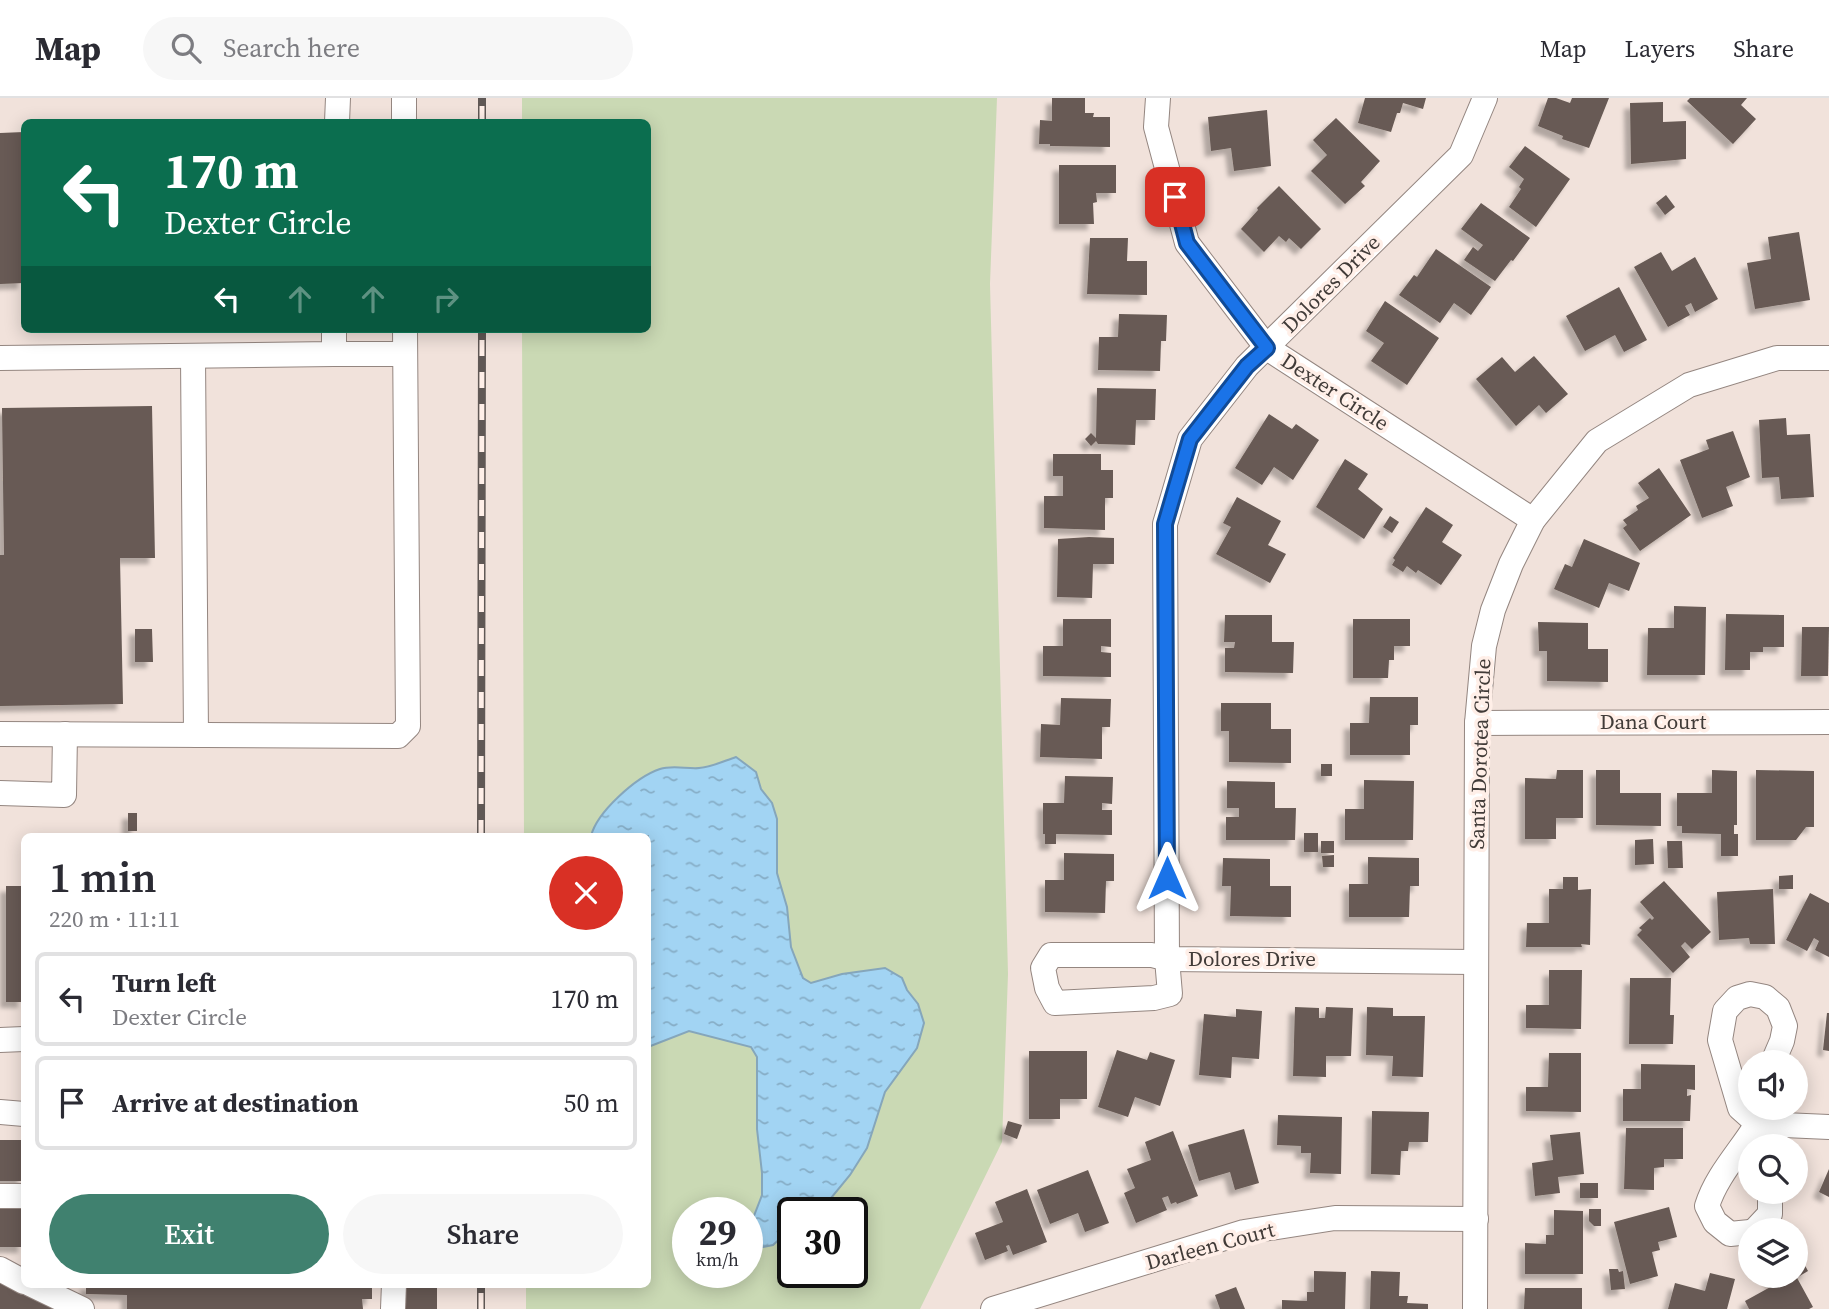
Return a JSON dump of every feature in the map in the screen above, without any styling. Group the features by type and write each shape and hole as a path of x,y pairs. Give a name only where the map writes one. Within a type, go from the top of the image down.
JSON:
{"street":[{"path":"337,119 338,98"},
{"path":"404,98 404,119"},
{"name":"Dexter Circle","path":"1158,98 1156,127 1187,243 1267,348 1533,520"},
{"name":"Dolores Drive","path":"1475,962 1167,959 1165,524 1190,439 1247,366 1461,155 1485,98"},
{"path":"334,333 334,354"},
{"path":"0,734 398,736 408,726 405,333"},
{"path":"0,358 405,354"},
{"path":"193,356 196,735"},
{"name":"Santa Dorotea Circle","path":"1475,1309 1476,723 1484,646 1493,610 1511,564 1533,520 1597,440 1689,385 1777,358 1829,358"},
{"name":"Dana Court","path":"1476,723 1829,722"},
{"path":"0,793 64,794 65,734"},
{"path":"1051,955 1152,955 1167,959 1170,995 1055,1003 1047,988 1044,968 1051,955"},
{"path":"1738,1101 1720,1040 1725,1011 1737,998 1750,994 1765,997 1777,1008 1784,1026 1778,1050"},
{"path":"0,1040 21,1039"},
{"path":"0,1112 21,1114"},
{"path":"1738,1233 1730,1234 1715,1222 1707,1206 1711,1192 1763,1126 1829,1127"},
{"path":"0,1196 21,1196"},
{"name":"Darleen Court","path":"992,1309 1244,1232 1335,1219 1476,1219"},
{"path":"38,1288 82,1309"},
{"path":"393,1309 394,1288"}],"green space":[{"path":"522,98 997,98 990,284 1008,974 1002,1142 920,1309 526,1309 526,1288 651,1288 651,833 524,833 522,333 651,333 651,119 522,119"}],"water":[{"path":"736,757 756,772 761,789 772,803 777,819 777,873 787,907 791,947 803,978 811,983 842,974 885,968 902,978 918,1004 924,1023 917,1048 885,1092 867,1148 850,1175 832,1197 777,1197 777,1241 763,1247 762,1173 757,1129 757,1057 751,1047 689,1031 651,1046 651,833 592,833 609,806 629,787 650,773 669,767 704,767"}],"building":[{"path":"1052,98 1085,98 1085,113 1094,113 1093,117 1110,117 1110,147 1039,144 1040,120 1052,121"},
{"path":"1365,98 1426,98 1423,109 1403,103 1391,132 1358,123"},
{"path":"1548,98 1570,103 1572,98 1609,98 1589,148 1562,139 1563,136 1538,126"},
{"path":"1690,98 1747,98 1741,105 1756,119 1733,144 1687,101"},
{"path":"1663,102 1663,122 1686,121 1686,159 1631,164 1630,103"},
{"path":"1267,110 1271,166 1234,171 1231,148 1211,151 1208,117"},
{"path":"1336,118 1380,161 1361,182 1365,186 1345,204 1311,171 1327,155 1313,140"},
{"path":"21,132 21,283 0,284 0,133"},
{"path":"1525,146 1570,179 1536,227 1509,207 1524,179 1509,167"},
{"path":"1059,165 1116,165 1116,193 1096,193 1097,202 1093,203 1094,224 1059,224"},
{"path":"1279,186 1321,229 1301,249 1289,238 1286,242 1279,236 1264,252 1241,229"},
{"path":"1666,195 1675,207 1665,215 1656,203"},
{"path":"1481,203 1530,238 1495,281 1464,260 1473,247 1478,251 1483,245 1461,229"},
{"path":"1799,232 1810,300 1755,309 1747,263 1771,259 1768,237"},
{"path":"1090,238 1128,238 1127,261 1147,261 1147,295 1087,294"},
{"path":"1436,249 1491,287 1471,315 1454,303 1440,323 1399,295 1414,275 1417,277"},
{"path":"1661,252 1672,271 1695,257 1718,299 1695,312 1691,303 1685,306 1690,315 1668,327 1634,267"},
{"path":"1619,287 1647,340 1624,352 1615,335 1585,351 1566,316"},
{"path":"1385,301 1439,338 1407,385 1371,361 1384,343 1366,331"},
{"path":"1119,314 1167,315 1166,341 1161,341 1160,371 1098,370 1099,337 1118,337"},
{"path":"1534,356 1568,394 1546,413 1539,405 1516,426 1476,379 1502,357 1515,372"},
{"path":"1097,388 1156,389 1155,420 1136,420 1135,445 1098,444 1096,441 1091,446 1085,439 1091,433 1096,438"},
{"path":"152,406 155,558 120,558 123,704 0,706 0,555 4,555 2,408"},
{"path":"1269,414 1292,429 1296,424 1319,440 1293,480 1274,467 1262,485 1235,468"},
{"path":"1786,418 1787,435 1810,434 1814,497 1781,499 1779,477 1762,478 1759,420"},
{"path":"1733,431 1750,477 1726,487 1733,506 1702,518 1680,460 1709,449 1706,440"},
{"path":"1053,454 1101,454 1101,470 1113,470 1113,498 1105,498 1105,530 1044,528 1044,496 1063,496 1063,476 1053,476"},
{"path":"1345,459 1368,474 1358,489 1383,509 1364,539 1316,507"},
{"path":"1659,468 1691,515 1640,551 1623,528 1627,525 1623,520 1638,510 1636,506 1649,498 1638,483"},
{"path":"1237,497 1281,521 1268,545 1286,554 1270,583 1216,554 1231,527 1223,523"},
{"path":"1426,507 1453,525 1442,542 1462,555 1441,585 1418,570 1416,573 1407,566 1403,572 1392,565 1395,560 1393,558"},
{"path":"1390,516 1399,522 1392,533 1383,527"},
{"path":"1114,538 1114,564 1093,564 1092,598 1057,597 1058,539"},
{"path":"1584,539 1640,563 1629,591 1609,583 1599,608 1554,589 1565,564 1572,567"},
{"path":"1674,606 1706,607 1705,675 1647,675 1648,628 1674,628"},
{"path":"1726,614 1784,615 1784,647 1763,647 1763,652 1750,652 1750,670 1725,670"},
{"path":"1225,615 1272,615 1272,642 1294,642 1293,673 1225,672 1225,648 1234,648 1235,642 1224,642"},
{"path":"1063,619 1111,619 1111,647 1101,646 1101,652 1111,653 1111,677 1043,676 1043,646 1063,646"},
{"path":"1353,619 1410,619 1410,646 1394,646 1394,660 1389,660 1388,678 1353,678"},
{"path":"1538,622 1588,623 1588,649 1608,649 1608,682 1547,681 1547,651 1539,651"},
{"path":"1802,627 1829,627 1828,676 1801,676"},
{"path":"135,629 152,629 153,662 135,662"},
{"path":"1370,697 1418,697 1418,725 1410,725 1410,755 1350,755 1350,723 1369,723"},
{"path":"1061,698 1111,699 1110,727 1102,727 1102,759 1040,757 1041,724 1060,725"},
{"path":"1221,703 1271,703 1271,729 1291,729 1291,763 1229,762 1229,731 1221,731"},
{"path":"1321,764 1332,764 1332,776 1321,776"},
{"path":"1557,770 1583,770 1583,818 1556,818 1556,839 1525,839 1525,778 1556,779"},
{"path":"1596,770 1620,770 1620,793 1661,793 1661,826 1596,825"},
{"path":"1712,770 1737,771 1737,825 1734,825 1734,834 1738,834 1738,856 1721,856 1721,834 1682,833 1682,826 1677,826 1677,793 1712,793"},
{"path":"1756,770 1814,771 1814,827 1806,827 1796,840 1756,840"},
{"path":"1065,776 1113,777 1112,804 1102,803 1102,810 1112,810 1112,835 1056,834 1056,844 1045,844 1043,803 1064,803"},
{"path":"1364,780 1414,781 1413,840 1345,840 1345,809 1364,809"},
{"path":"1227,781 1275,782 1275,808 1296,808 1295,840 1226,840 1226,817 1239,817 1239,808 1227,808"},
{"path":"128,813 137,813 137,831 128,831"},
{"path":"1304,833 1318,833 1318,852 1304,852"},
{"path":"1653,839 1654,864 1635,865 1635,840"},
{"path":"1321,841 1334,841 1334,853 1321,853"},
{"path":"1667,841 1682,841 1683,868 1668,868"},
{"path":"1064,853 1114,854 1114,881 1106,881 1105,913 1045,912 1045,880 1064,880"},
{"path":"1334,855 1334,867 1323,867 1322,856"},
{"path":"1368,857 1419,858 1419,886 1410,886 1409,917 1349,917 1349,884 1368,884"},
{"path":"1223,858 1270,859 1270,886 1291,886 1291,917 1230,916 1231,886 1222,886"},
{"path":"1793,875 1793,889 1779,889 1779,876"},
{"path":"1563,877 1578,877 1578,890 1591,889 1590,945 1526,947 1527,923 1549,923 1549,889 1563,889"},
{"path":"1664,881 1711,932 1692,949 1685,942 1681,946 1690,957 1673,973 1637,935 1642,930 1639,928 1650,918 1654,918 1640,902"},
{"path":"6,886 21,886 21,1002 6,1002"},
{"path":"1773,889 1775,944 1750,944 1749,938 1719,940 1717,892"},
{"path":"1810,893 1829,903 1829,957 1815,950 1819,941 1814,938 1807,951 1786,940"},
{"path":"1549,970 1582,970 1581,1029 1526,1028 1526,1005 1549,1005"},
{"path":"1630,978 1671,978 1670,1015 1674,1015 1673,1044 1629,1044"},
{"path":"1295,1007 1319,1008 1319,1018 1325,1018 1326,1007 1353,1008 1351,1056 1326,1056 1326,1077 1293,1076"},
{"path":"1367,1007 1393,1008 1393,1016 1425,1016 1423,1077 1392,1076 1393,1056 1366,1055"},
{"path":"1236,1009 1262,1011 1259,1059 1232,1057 1231,1078 1199,1075 1204,1014 1236,1017"},
{"path":"1829,1013 1829,1051 1823,1050"},
{"path":"1117,1050 1147,1060 1150,1052 1175,1060 1160,1106 1135,1097 1128,1117 1098,1107"},
{"path":"1029,1051 1087,1051 1087,1099 1060,1099 1060,1119 1029,1119"},
{"path":"1549,1053 1581,1053 1581,1112 1526,1111 1526,1087 1548,1087"},
{"path":"1641,1064 1695,1065 1695,1090 1687,1089 1687,1096 1691,1095 1690,1121 1623,1121 1623,1089 1641,1089"},
{"path":"1372,1111 1429,1112 1428,1142 1409,1142 1408,1151 1401,1151 1400,1175 1371,1174"},
{"path":"1278,1115 1342,1117 1341,1174 1310,1173 1311,1153 1301,1153 1301,1146 1277,1145"},
{"path":"1008,1121 1022,1125 1017,1139 1004,1134"},
{"path":"1626,1128 1683,1128 1683,1159 1664,1159 1664,1167 1654,1168 1654,1190 1624,1189"},
{"path":"1244,1129 1259,1183 1235,1190 1230,1172 1199,1181 1188,1145"},
{"path":"1173,1131 1198,1196 1177,1204 1171,1204 1168,1196 1162,1198 1167,1210 1136,1223 1124,1193 1135,1188 1127,1169 1151,1160 1145,1142"},
{"path":"1580,1132 1584,1174 1558,1177 1560,1193 1535,1196 1532,1163 1553,1160 1550,1135"},
{"path":"0,1140 21,1140 21,1181 0,1181"},
{"path":"1829,1169 1829,1197 1819,1192"},
{"path":"1088,1170 1109,1223 1085,1232 1078,1213 1050,1224 1037,1190"},
{"path":"1580,1183 1598,1183 1598,1198 1580,1198"},
{"path":"1027,1189 1047,1242 1013,1255 1009,1245 1006,1246 1008,1251 985,1260 975,1233 1003,1222 995,1202"},
{"path":"0,1205 21,1205 21,1247 0,1247"},
{"path":"1669,1207 1677,1237 1658,1242 1660,1250 1652,1252 1658,1276 1630,1284 1614,1222"},
{"path":"1589,1209 1601,1209 1601,1226 1594,1226 1589,1221"},
{"path":"1554,1210 1583,1211 1583,1274 1525,1274 1525,1243 1546,1244 1546,1235 1554,1235"},
{"path":"1609,1269 1623,1271 1625,1289 1611,1290"},
{"path":"1314,1271 1346,1272 1345,1309 1282,1309 1282,1300 1307,1301 1307,1292 1314,1292"},
{"path":"1371,1271 1400,1272 1399,1296 1408,1296 1407,1303 1428,1304 1428,1309 1370,1309"},
{"path":"1710,1273 1735,1279 1727,1309 1668,1309 1675,1283 1705,1291"},
{"path":"0,1282 56,1309 0,1309"},
{"path":"1236,1287 1245,1309 1220,1309 1215,1295"},
{"path":"86,1288 372,1288 372,1299 362,1299 363,1309 127,1309 127,1295 86,1294"},
{"path":"405,1288 437,1288 437,1309 405,1309"},
{"path":"1525,1288 1582,1288 1582,1309 1524,1309"},
{"path":"1769,1288 1803,1288 1813,1307 1749,1309 1745,1301"}],"railway":[{"path":"482,98 482,119"},
{"path":"481,833 482,333"},
{"path":"481,1288 481,1309"}],"route":[{"path":"1167,878 1165,524 1190,439 1247,366 1267,348 1187,243 1175,197"}]}
